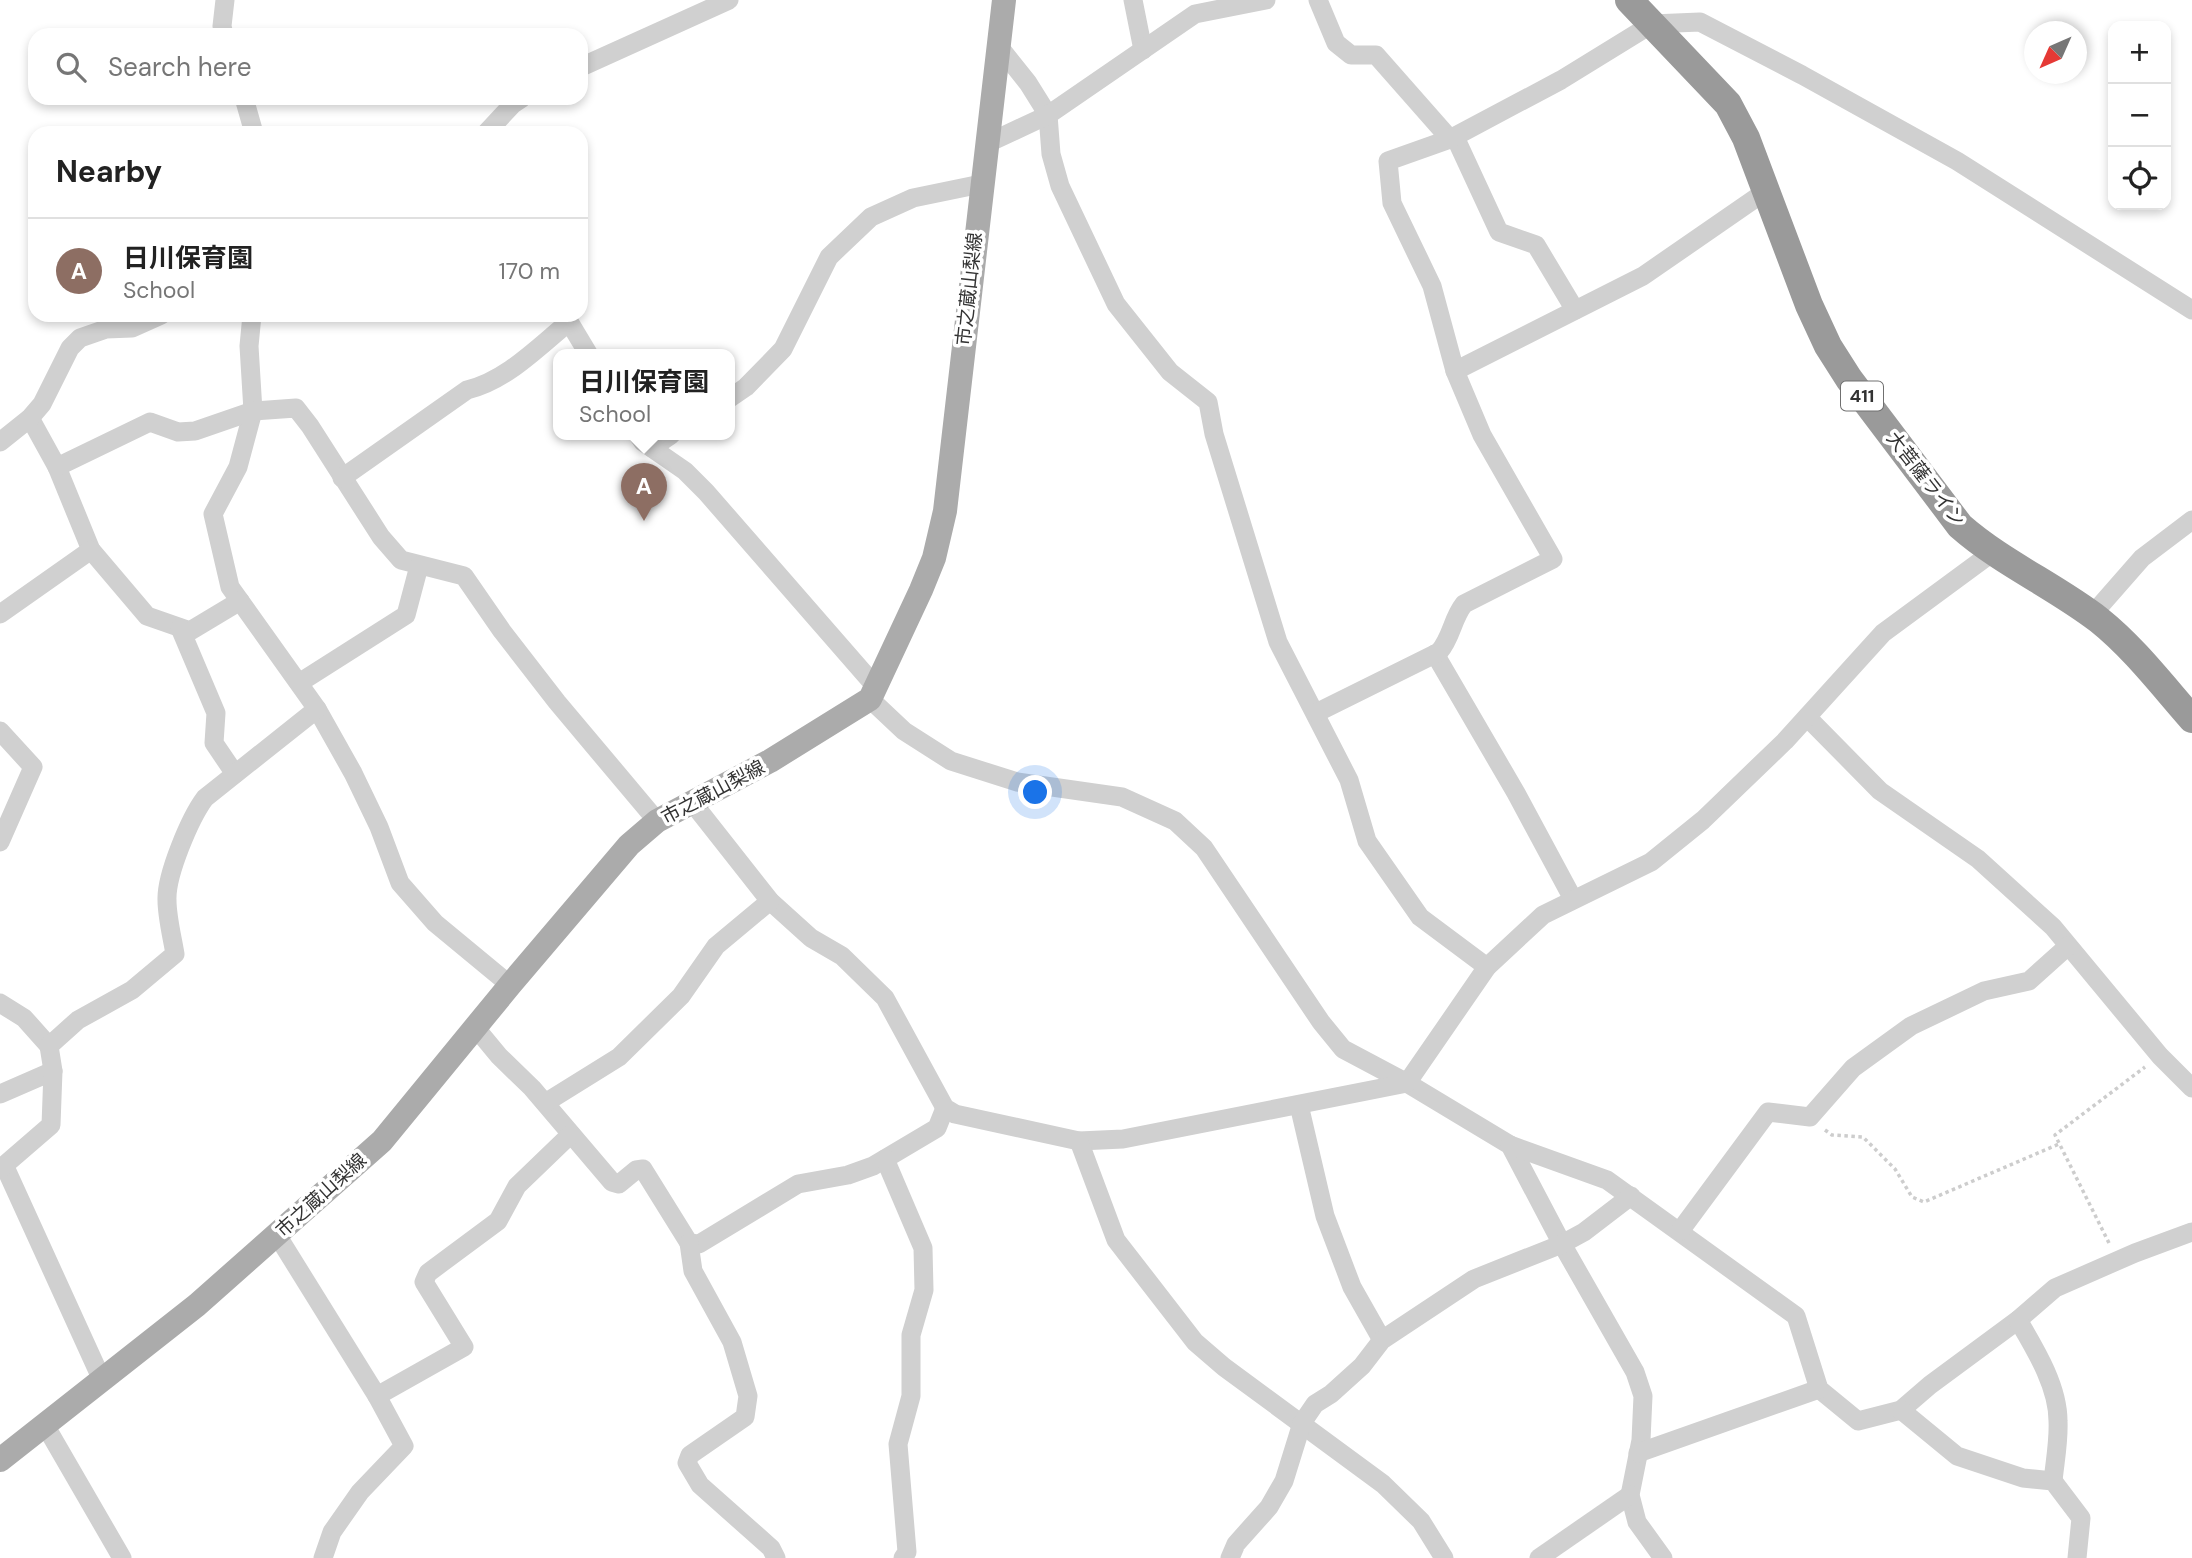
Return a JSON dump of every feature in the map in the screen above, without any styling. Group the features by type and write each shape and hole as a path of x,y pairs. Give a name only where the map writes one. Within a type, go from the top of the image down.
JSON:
{"highway":[{"name":"大菩薩ライン","path":"1629,0 1728,104 1746,138 1809,305 1835,357 1960,526 1993,552 2092,615 2132,651 2192,719"}],"main road":[{"name":"市之蔵山梨線","path":"0,1460 197,1305 382,1141 629,845 657,821 770,761 873,693 921,590 940,535 952,461 981,184 1004,0"}],"street":[{"path":"222,28 225,0"},
{"path":"588,64 729,0"},
{"path":"1133,0 1143,50"},
{"path":"986,145 1048,115 1195,14 1266,0"},
{"path":"1318,0 1336,43 1351,55 1376,55 1452,138 1499,232 1536,245 1576,310"},
{"path":"1316,713 1436,654 1449,641 1456,614 1464,604 1553,559 1482,435 1455,371 1432,286 1392,203 1388,160 1452,138 1561,80 1653,24 1700,22 1802,75 1957,161 2192,310"},
{"path":"998,44 1048,115 1051,153 1060,186 1116,304 1170,372 1208,402 1214,434 1278,642 1349,780 1367,841 1420,917 1487,967"},
{"path":"246,105 252,126"},
{"path":"493,126 512,105"},
{"path":"735,395 783,349 828,257 872,217 912,198 981,184"},
{"path":"1455,371 1643,276 1766,191"},
{"path":"0,442 30,418 42,404 70,348 80,338 106,329 132,328 145,322"},
{"path":"251,322 249,346 253,411 239,467 213,514 230,587 317,709 353,773 379,827 400,883 435,923 510,985"},
{"path":"342,478 467,390 486,386 520,362 563,322"},
{"path":"569,322 585,349"},
{"path":"57,467 150,422 178,432 195,431 253,411 296,408 381,537 401,560 464,576 557,702 657,821"},
{"path":"30,418 57,467 91,550 147,616 190,631 240,601"},
{"path":"645,442 685,471 706,492 904,731 951,761 1017,782 1122,797 1175,821 1204,848 1321,1022 1343,1049 1407,1083 1510,1145 1607,1180 1680,1231 1796,1316 1819,1389 1858,1421 1901,1410 1930,1385 2018,1320 2055,1287 2192,1232"},
{"path":"2092,615 2142,558 2192,520"},
{"path":"0,614 91,550"},
{"path":"692,802 770,901 811,937 842,956 885,998 945,1108 955,1114 1079,1141 1123,1139 1407,1083 1487,967 1543,915 1651,862 1703,821 1785,741 1883,633 1993,552"},
{"path":"299,683 406,615 419,566"},
{"path":"180,628 216,713 214,743 235,774"},
{"path":"1436,654 1573,899"},
{"path":"49,1046 78,1020 132,990 175,954 166,898 195,811 205,799 317,709"},
{"path":"1807,717 1880,791 1978,859 2053,927 2160,1056 2192,1088"},
{"path":"0,731 33,767 0,842"},
{"path":"545,1103 619,1057 681,996 716,946 770,901"},
{"path":"1680,1231 1768,1112 1810,1117 1853,1068 1910,1026 1984,991 2029,981 2068,946"},
{"path":"0,1003 24,1018 49,1046 53,1071 51,1125 2,1168 102,1380"},
{"path":"475,1027 545,1103 612,1182 619,1184 636,1170 643,1169 689,1243 693,1272 732,1342 748,1396 746,1417 691,1455 687,1463 701,1485 771,1548 776,1558"},
{"path":"0,1094 53,1071"},
{"path":"1299,1105 1325,1216 1352,1287 1382,1340"},
{"path":"689,1243 699,1244 798,1184 848,1175 885,1159 937,1128 945,1108"},
{"path":"377,1396 464,1347 424,1282 428,1272 498,1221 517,1186 571,1134"},
{"path":"1079,1141 1116,1240 1195,1342 1224,1367 1383,1484 1421,1521 1444,1558"},
{"path":"1510,1145 1562,1244 1635,1372 1643,1396 1641,1440 1630,1495 1637,1522 1663,1558"},
{"path":"885,1159 923,1248 924,1290 911,1335 911,1396 898,1444 907,1552 903,1558"},
{"path":"1230,1558 1236,1544 1269,1507 1284,1481 1302,1423 1315,1404 1331,1394 1362,1366 1382,1340 1474,1279 1562,1244 1584,1232 1631,1196"},
{"path":"277,1235 377,1396 404,1446 360,1492 332,1532 323,1558"},
{"path":"2018,1320 2033,1346 2053,1392 2059,1419 2053,1481 2081,1518 2077,1558"},
{"path":"1638,1453 1819,1389"},
{"path":"1901,1410 1957,1456 2023,1478 2053,1481"},
{"path":"45,1424 122,1558"},
{"path":"1539,1558 1630,1495"}],"path":[{"path":"2118,1260 2055,1135 2160,1056"},
{"path":"1810,1117 1832,1135 1863,1137 1895,1169 1912,1197 1924,1202 2059,1144"}],"place":[{"name":"日川保育園","path":"644,521"}]}
